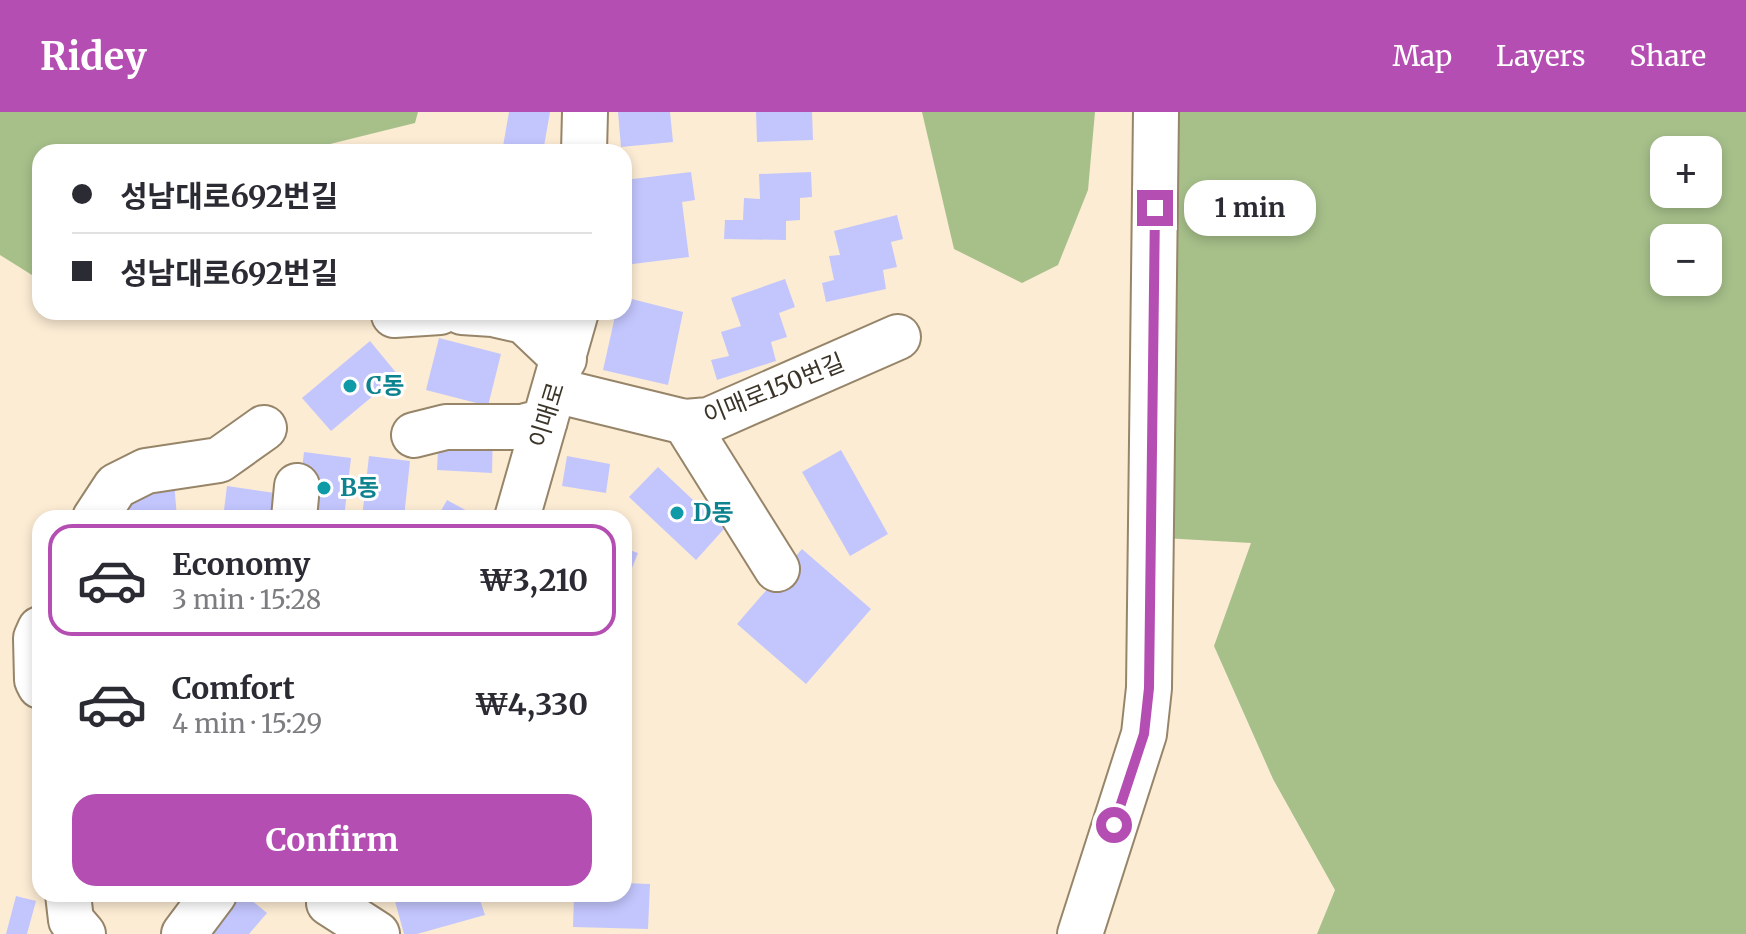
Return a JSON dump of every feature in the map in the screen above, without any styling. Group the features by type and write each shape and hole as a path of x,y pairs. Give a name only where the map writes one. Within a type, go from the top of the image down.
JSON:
{"street":[{"path":"584,144 585,112"},
{"path":"1080,934 1144,734 1149,688 1156,112"},
{"path":"414,435 446,427 522,427 554,390 524,321 520,320"},
{"name":"이매로","path":"519,510 574,320"},
{"name":"이매로150번길","path":"554,390 685,422 709,420 898,337"},
{"path":"685,422 777,569"},
{"path":"100,510 116,486 146,471 219,460 264,428"},
{"path":"69,902 71,920 83,934"},
{"path":"323,910 377,934"}],"green space":[{"path":"0,112 418,112 415,123 330,144 32,144 32,275 0,255"},
{"path":"922,112 1095,112 1088,190 1058,265 1022,283 954,249"},
{"path":"1178,112 1746,112 1746,934 1317,934 1335,890 1273,779 1214,646 1251,543 1163,538 1177,318"}],"building":[{"path":"509,112 550,112 544,144 503,144"},
{"path":"618,112 670,112 673,142 621,144"},
{"path":"756,112 812,112 813,140 757,142"},
{"path":"691,172 695,200 682,202 689,257 632,264 632,179"},
{"path":"811,172 812,197 800,198 800,220 786,221 786,240 724,239 725,220 743,220 744,198 760,199 759,174"},
{"path":"897,215 903,239 891,242 897,267 883,270 886,289 826,302 822,283 834,280 829,256 840,255 834,231"},
{"path":"785,279 795,307 779,313 787,337 771,342 776,361 717,380 711,360 729,356 721,332 741,326 731,298"},
{"path":"632,299 683,312 668,385 603,370 614,320 632,320"},
{"path":"439,338 501,354 488,406 426,390"},
{"name":"C동","path":"370,341 398,375 331,431 302,398"},
{"path":"439,429 493,432 492,473 437,470"},
{"path":"841,450 888,534 850,556 802,472"},
{"name":"B동","path":"304,452 351,458 345,510 297,510"},
{"path":"369,456 410,461 405,510 363,510"},
{"path":"567,456 610,464 606,493 562,486"},
{"name":"D동","path":"658,467 724,529 696,560 629,497"},
{"path":"174,481 176,510 129,510 127,485"},
{"path":"227,486 275,493 272,510 224,510"},
{"path":"447,500 465,510 441,510"},
{"path":"802,549 871,609 806,684 737,624"},
{"path":"632,551 638,553 632,568"},
{"path":"632,883 650,884 648,929 573,927 574,902 632,902"},
{"path":"16,896 36,902 27,934 6,934"},
{"path":"225,902 254,902 267,913 249,934 198,934"},
{"path":"395,902 481,902 485,915 417,934 404,934"}],"place":[{"name":"C동","path":"350,386"},
{"name":"B동","path":"324,488"},
{"name":"D동","path":"677,513"}],"route":[{"path":"1114,825 1144,734 1149,688 1155,208"}]}
